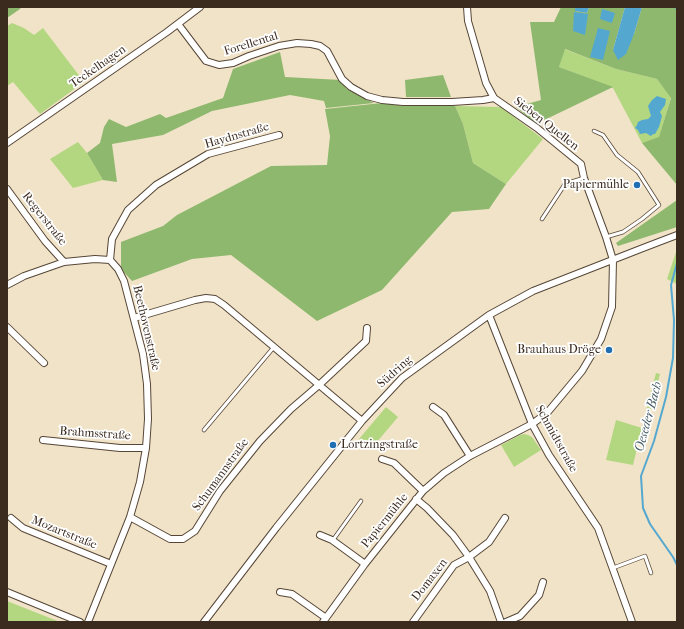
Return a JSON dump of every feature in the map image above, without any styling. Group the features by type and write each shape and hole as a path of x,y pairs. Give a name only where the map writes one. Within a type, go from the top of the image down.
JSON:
{"street":[{"name":"Teckelhagen","path":"7,143 178,24 200,7"},
{"name":"Sieben Quellen","path":"467,7 468,21 486,83 494,98 537,128 581,164 584,178 613,260"},
{"name":"Forellental","path":"178,24 206,61 219,66 233,63 279,46 297,43 311,44 320,46 327,51 342,79 351,87 367,96 382,100 403,102 452,102 494,98"},
{"name":"Haydnstraße","path":"110,260 112,239 128,210 156,185 208,154 279,135"},
{"name":"Regerstraße","path":"7,189 45,241 64,262"},
{"name":"Südring","path":"204,622 271,534 362,421 402,378 489,314 533,291 677,235"},
{"path":"7,284 24,276 64,262 95,259 110,260"},
{"name":"Beethovenstraße","path":"88,622 130,517 140,482 146,448 148,419 147,384 143,354 124,281 118,269 110,260"},
{"name":"Papiermühle","path":"280,592 292,594 324,620 364,564 423,491 444,473 470,456 532,424 547,413 582,371 601,339 612,307 613,260"},
{"path":"134,318 195,300 206,298 215,299 362,421"},
{"name":"Schmidtstraße","path":"489,314 532,424 549,456 598,528 632,622"},
{"path":"7,327 44,363"},
{"name":"Schumannstraße","path":"130,517 170,539 183,539 195,531 220,491 260,441 291,409 366,341 367,328"},
{"path":"433,407 444,415 470,456"},
{"name":"Brahmsstraße","path":"43,440 120,448 146,448"},
{"name":"Papiermühle","path":"382,458 394,463 423,491"},
{"path":"416,499 427,508 453,535 470,557 490,591 501,622"},
{"name":"Mozartstraße","path":"11,518 23,528 111,564"},
{"name":"Domaxen","path":"413,622 454,565 470,557 489,542 505,518"},
{"name":"Papiermühle","path":"320,535 332,540 364,564"},
{"path":"506,622 520,616 539,595 542,582"},
{"path":"7,592 80,622"}],"lane":[{"path":"594,131 603,135 616,155 638,172 659,205 623,232 606,237"},
{"path":"542,219 565,184 584,178"},
{"path":"204,430 274,347"},
{"path":"332,540 361,501"},
{"path":"613,568 645,556 651,573"}],"green space":[{"path":"7,7 21,7 7,18"},
{"path":"561,7 575,7 575,11 587,13 589,7 625,7 613,50 634,34 642,7 677,7 677,185 642,143 659,137 671,98 657,79 616,69 565,49 559,67 613,87 536,124 516,107 541,100 530,22 554,22"},
{"path":"12,23 24,28 34,35 43,28 84,82 40,114 13,82 7,86 7,26"},
{"path":"564,49 616,69 657,79 671,97 659,138 642,143 613,88 559,67"},
{"path":"280,52 285,77 341,80 347,89 374,103 326,108 324,101 290,95 212,111 163,135 112,144 117,182 103,180 87,153 100,143 104,127 109,119 126,127 160,114 166,118 223,98 233,69"},
{"path":"443,75 451,97 406,97 405,80"},
{"path":"382,103 405,106 455,106 463,124 473,163 506,184 489,209 452,212 382,290 317,321 231,255 192,259 132,281 121,269 121,242 163,226 177,215 271,166 327,165 330,136 325,109"},
{"path":"455,106 501,107 543,139 506,184 473,163 463,124"},
{"path":"78,142 87,153 103,180 73,188 50,159"},
{"path":"677,200 677,227 618,246 616,243"},
{"path":"677,249 677,284 667,279"},
{"path":"656,373 660,374 646,428 642,427"},
{"path":"386,407 398,417 371,449 359,439"},
{"path":"616,420 642,428 633,465 606,460"},
{"path":"524,434 532,437 541,450 514,467 501,445"},
{"path":"7,601 60,622 7,622"}],"water":[{"path":"575,7 589,7 587,13 575,11"},
{"path":"625,7 642,7 626,54 618,60 613,50"},
{"path":"602,9 615,13 612,23 600,19"},
{"path":"574,12 588,14 585,35 573,31"},
{"path":"598,28 610,31 603,60 590,57"},
{"path":"657,96 666,99 665,105 660,112 662,116 659,127 655,134 651,136 646,133 640,134 635,128 638,122 648,119 651,116 648,106"}],"waterway":[{"name":"Oeseder Bach","path":"677,263 671,285 674,320 673,358 666,397 654,441 641,476 643,508 650,524 677,565"}],"place":[{"name":"Papiermühle","path":"637,185"},
{"name":"Brauhaus Dröge","path":"609,350"},
{"name":"Lortzingstraße","path":"333,445"}]}
